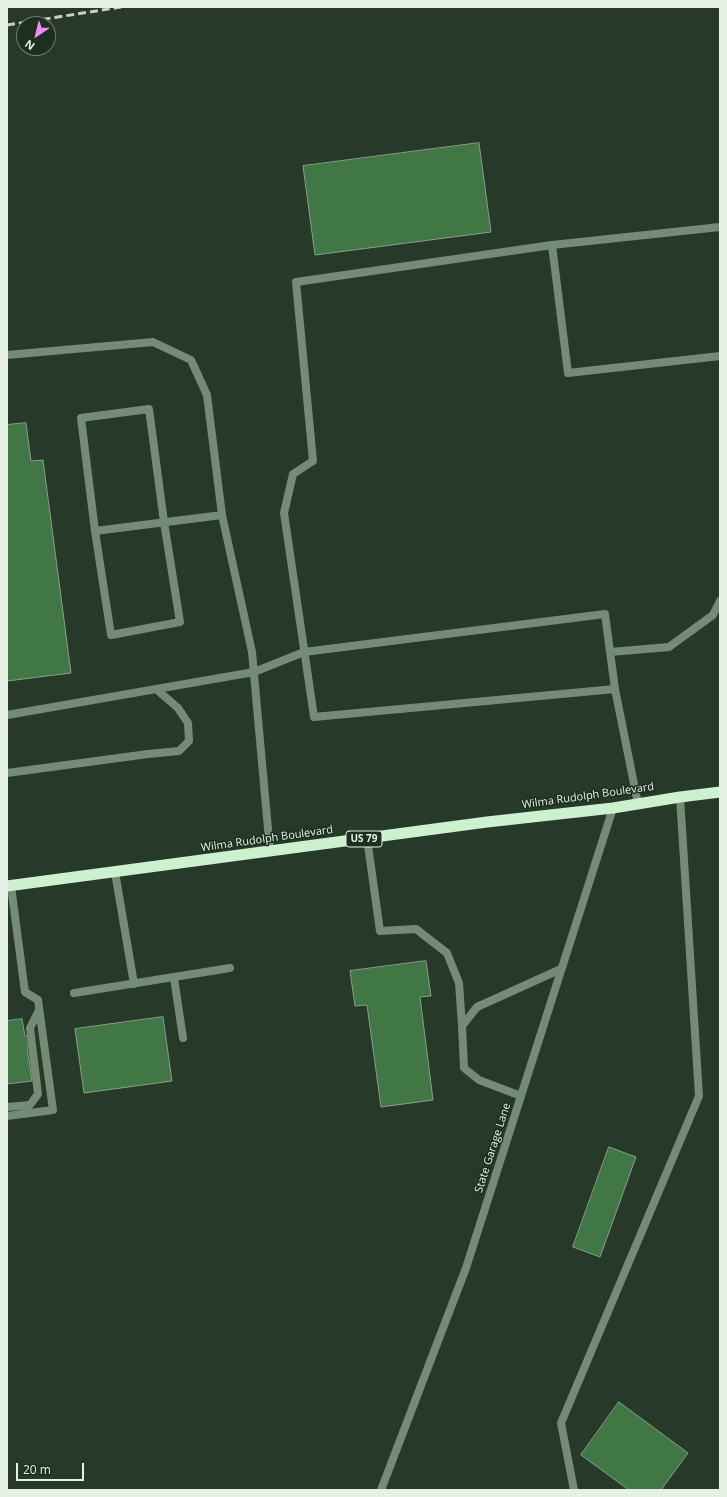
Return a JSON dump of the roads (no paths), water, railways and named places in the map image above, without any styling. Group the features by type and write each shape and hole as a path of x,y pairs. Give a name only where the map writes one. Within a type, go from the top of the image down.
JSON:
{"highway":[{"name":"Wilma Rudolph Boulevard","path":"9,886 487,822 613,808 720,792"}],"street":[{"path":"615,690 314,717 284,514 293,474 313,461 296,282 552,245 720,227"},
{"path":"552,245 568,373 720,356"},
{"path":"7,355 153,342 191,360 207,395 222,515 252,652 270,851"},
{"path":"149,409 164,522 180,622 111,635 95,531 81,418 149,409"},
{"path":"95,531 222,515"},
{"path":"610,652 668,647 713,615 720,600"},
{"path":"7,714 254,672 304,652 605,614 615,690 638,804"},
{"path":"7,773 148,754 179,752 189,741 188,723 178,708 156,689"},
{"path":"574,1490 561,1423 699,1096 680,797"},
{"name":"State Garage Lane","path":"381,1490 466,1268 613,808"},
{"path":"367,838 380,931 416,929 447,953 459,984 464,1068 479,1080 521,1096"},
{"path":"115,872 134,984"},
{"path":"7,1116 53,1110 38,1000 25,992 9,886"},
{"path":"74,993 230,968"},
{"path":"462,1026 477,1007 562,970"},
{"path":"174,978 183,1038"},
{"path":"7,1107 30,1105 38,1094 30,1028 39,1010"}],"railway":[{"path":"7,25 121,7"}]}
